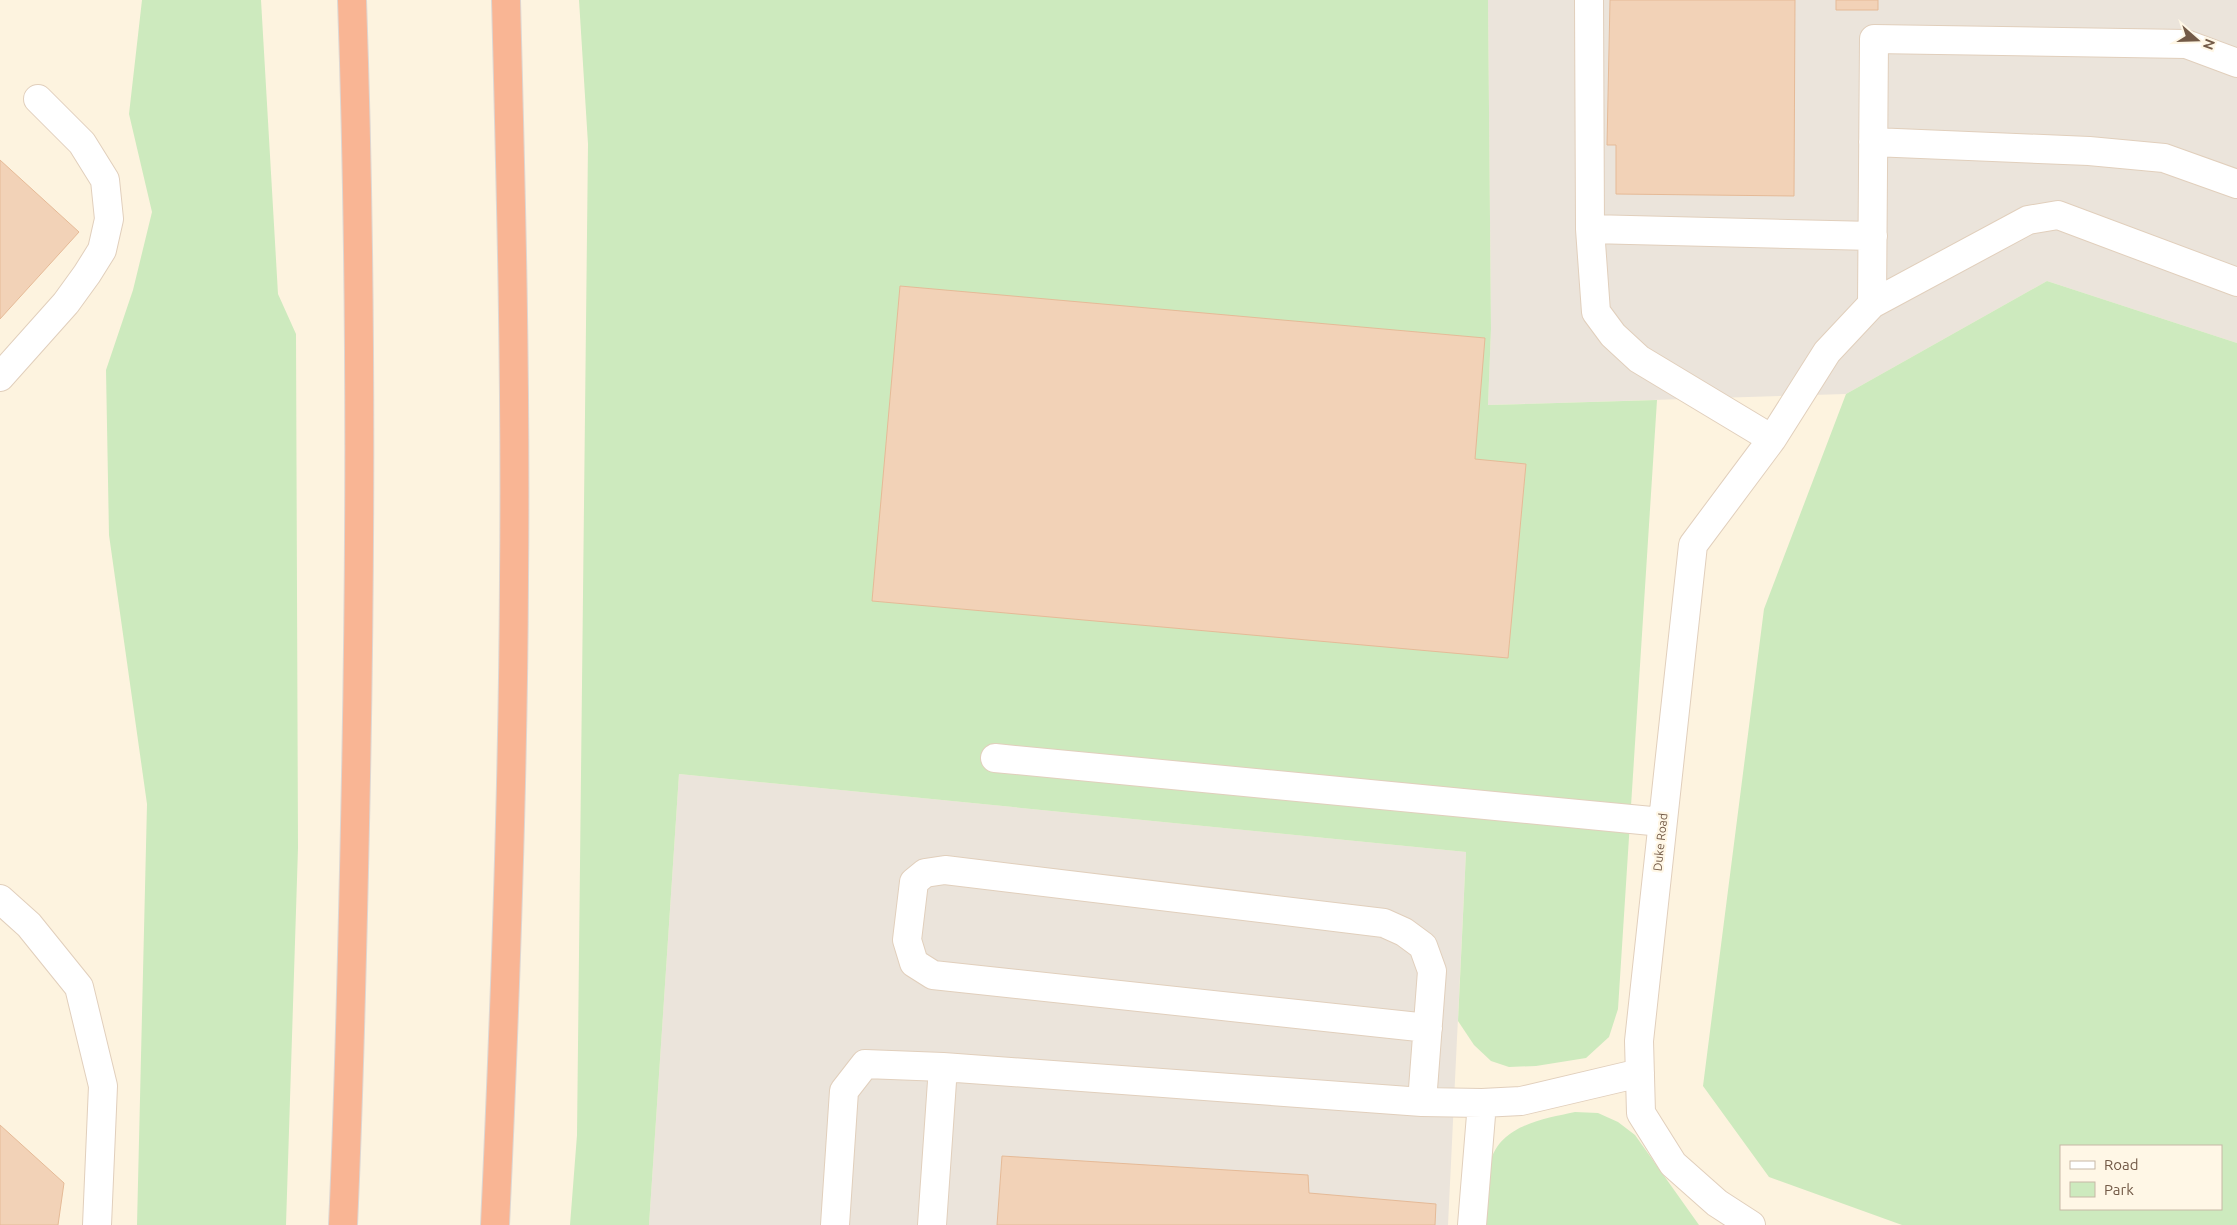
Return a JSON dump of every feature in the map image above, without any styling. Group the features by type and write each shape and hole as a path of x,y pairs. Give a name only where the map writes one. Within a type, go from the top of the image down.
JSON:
{"highway":[{"path":"343,1225 351,1062 360,610 358,165 352,0"},
{"path":"495,1225 507,963 514,577 511,190 506,0"}],"street":[{"path":"1589,0 1590,229 1596,312 1613,335 1639,358 1772,439"},
{"path":"1872,304 1874,39 2186,44 2237,64"},
{"path":"0,377 66,303 87,274 102,250 109,219 105,180 82,143 38,99"},
{"path":"1873,142 2089,151 2164,158 2237,184"},
{"name":"Duke Road","path":"1751,1225 1717,1204 1673,1164 1642,1113 1639,1040 1693,544 1772,439 1828,352 1872,304 2028,220 2058,214 2237,282"},
{"path":"1590,229 1873,236"},
{"path":"995,758 1662,822"},
{"path":"1422,1102 1428,1028 1432,971 1423,946 1404,932 1384,924 945,870 926,873 914,882 907,940 914,963 933,975 1428,1028"},
{"path":"0,899 29,925 79,987 102,1086 97,1225"},
{"path":"835,1225 844,1091 865,1064 943,1067 1422,1102 1482,1104 1521,1101 1640,1073"},
{"path":"932,1225 943,1067"},
{"path":"1472,1225 1482,1104"}],"shaded area":[{"path":"1488,0 2237,0 2237,343 2047,281 1846,394 1488,405 1491,329"},
{"path":"679,774 1466,852 1448,1225 649,1225"}],"green space":[{"path":"142,0 261,0 278,294 296,334 298,848 286,1225 137,1225 147,804 109,535 106,370 133,290 152,212 129,114"},
{"path":"579,0 1488,0 1491,329 1488,405 1657,400 1618,1009 1609,1037 1586,1058 1536,1066 1509,1067 1491,1061 1474,1045 1458,1021 1466,852 679,774 649,1225 570,1225 577,1135 588,144"},
{"path":"2047,281 2237,343 2237,1225 1902,1225 1769,1177 1703,1086 1764,609 1846,394"},
{"path":"1575,1112 1598,1113 1618,1122 1635,1135 1699,1225 1485,1225 1488,1170 1495,1150 1503,1140 1524,1126"}],"building":[{"path":"1610,0 1795,0 1794,196 1616,194 1616,145 1607,145"},
{"path":"1836,0 1878,0 1878,10 1836,10"},
{"path":"0,160 79,232 0,319"},
{"path":"900,286 1485,338 1475,459 1526,464 1508,658 872,601"},
{"path":"0,1125 64,1183 58,1225 0,1225"},
{"path":"1002,1156 1308,1175 1309,1193 1436,1204 1435,1225 997,1225"}]}
